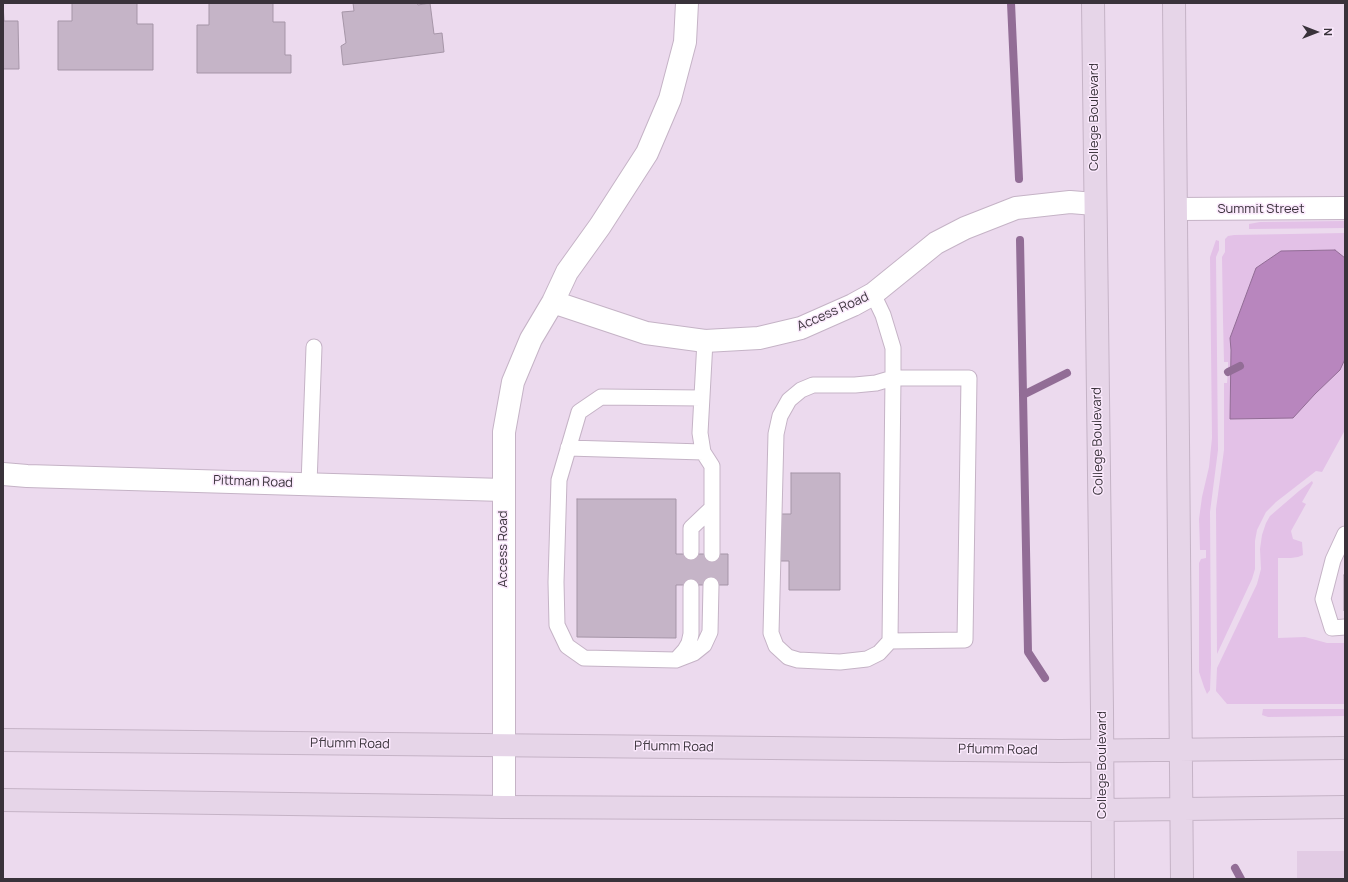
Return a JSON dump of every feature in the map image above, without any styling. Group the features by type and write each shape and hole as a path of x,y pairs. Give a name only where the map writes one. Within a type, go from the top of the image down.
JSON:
{"main road":[{"name":"College Boulevard","path":"1093,3 1103,879"},
{"path":"1174,3 1182,879"},
{"name":"Pflumm Road","path":"3,740 1102,751 1345,748"},
{"path":"3,800 504,807 1102,810 1345,807"}],"street":[{"name":"Access Road","path":"504,807 504,432 513,382 531,339 553,302 567,272 600,226 647,153 670,99 685,42 688,3"},
{"name":"Access Road","path":"553,302 646,333 705,342 759,338 801,328 853,305 873,294 936,243 965,228 1016,208 1070,202 1095,204"},
{"name":"Summit Street","path":"1176,209 1345,208"},
{"name":"Pittman Road","path":"3,474 503,490"}],"lane":[{"path":"873,294 883,315 893,348 893,378 890,641 879,653 867,659 840,662 798,660 788,657 776,646 771,633 776,434 780,416 789,400 801,390 813,385 855,385 876,383 893,378 969,378 966,640 890,641"},
{"path":"705,342 700,434 702,452 712,466 712,554"},
{"path":"309,484 314,347"},
{"path":"702,398 601,397 579,412 560,480 556,582 557,625 567,646 584,658 676,660 694,653 704,645 710,632 711,585"},
{"path":"568,448 702,452"},
{"path":"691,552 691,528 712,508"},
{"path":"1345,534 1333,560 1323,599 1332,628 1345,627"},
{"path":"676,660 685,650 690,638 690,587"}],"shaded area":[{"path":"1345,221 1345,228 1249,229 1249,224 1260,222"},
{"path":"1345,233 1345,430 1322,472 1316,471 1276,502 1266,512 1257,530 1255,541 1255,569 1252,579 1217,654 1216,509 1224,450 1224,383 1227,383 1228,372 1228,362 1224,362 1223,320 1222,257 1225,252 1225,239 1228,236 1234,235"},
{"path":"1216,240 1219,241 1219,250 1216,257 1218,450 1210,512 1211,664 1210,690 1207,694 1199,672 1199,563 1201,559 1206,558 1206,550 1200,550 1199,519 1202,497 1209,467 1212,438 1210,257"},
{"path":"1335,250 1345,258 1345,359 1340,370 1293,418 1230,419 1230,338 1256,268 1281,251"},
{"path":"1312,481 1313,483 1302,502 1306,504 1291,531 1293,539 1302,542 1303,555 1291,558 1278,558 1278,638 1305,637 1327,643 1345,643 1345,704 1227,704 1216,691 1217,668 1257,584 1261,569 1260,549 1262,535 1266,523 1270,516"},
{"path":"1263,709 1345,709 1345,716 1268,717 1262,715"},
{"path":"1297,851 1345,851 1345,879 1297,879"}],"building":[{"path":"3,3 4,21 18,21 19,69 3,69"},
{"path":"72,3 137,3 137,24 153,24 153,70 58,70 58,21 72,21"},
{"path":"209,3 273,3 273,22 285,22 285,55 291,55 291,73 197,73 197,25 209,25"},
{"path":"353,3 417,3 418,5 430,3 434,34 442,33 444,52 343,65 341,46 346,43 342,12 354,11"},
{"path":"791,473 840,473 840,590 789,590 789,561 779,561 779,514 791,514"},
{"path":"577,499 676,499 676,554 728,554 728,585 676,585 676,638 577,637"},
{"path":"1345,575 1345,611 1344,611"}],"waterway":[{"path":"1011,3 1019,179"},
{"path":"1020,240 1028,652 1045,678"},
{"path":"1228,372 1240,366"},
{"path":"1025,394 1067,373"},
{"path":"1235,868 1241,879"}]}
